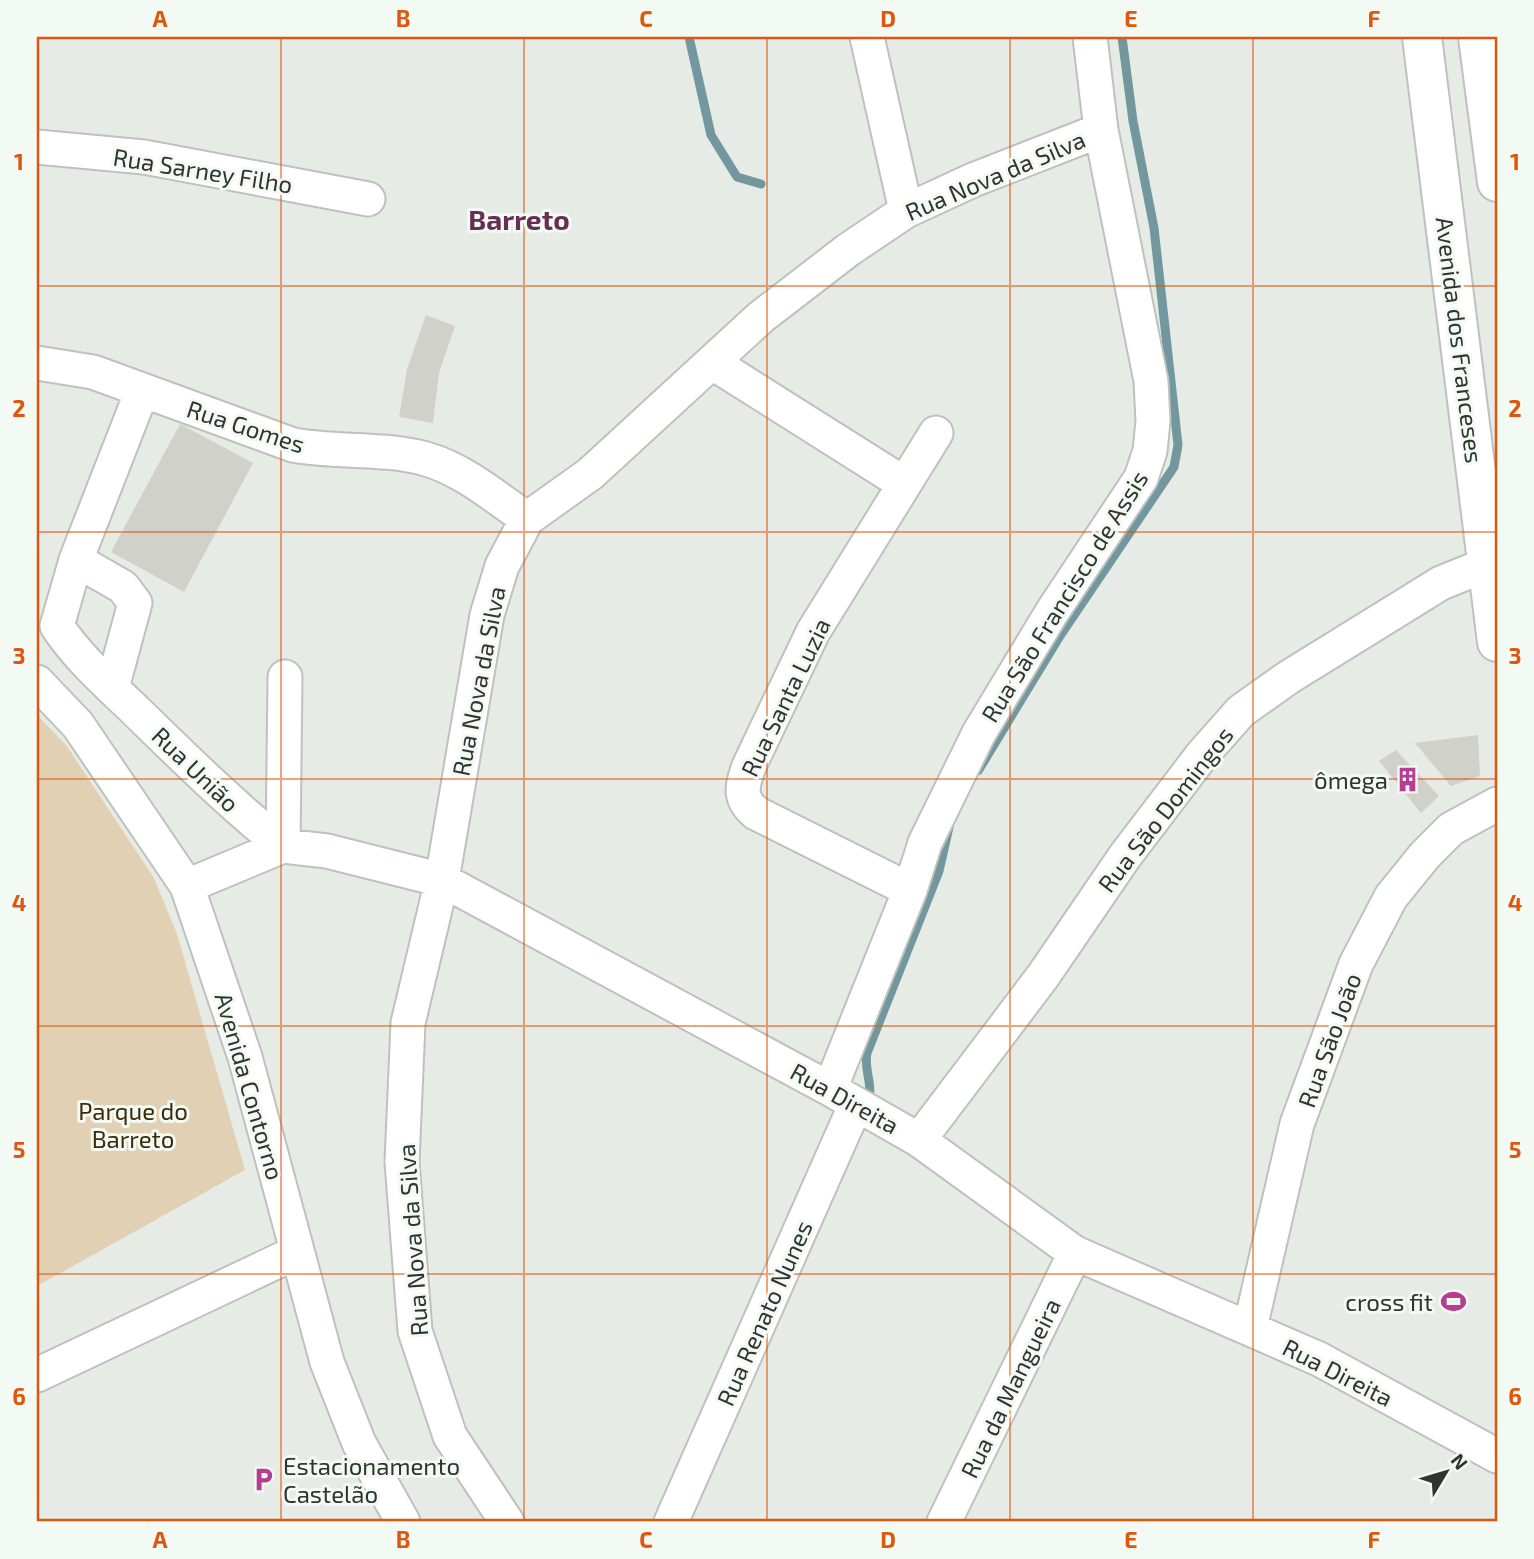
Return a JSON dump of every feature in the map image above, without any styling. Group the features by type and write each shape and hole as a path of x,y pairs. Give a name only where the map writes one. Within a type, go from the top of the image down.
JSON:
{"main road":[{"name":"Avenida dos Franceses","path":"1422,37 1497,642"},
{"path":"1478,37 1497,182"}],"street":[{"path":"867,37 906,211"},
{"name":"Rua São Francisco de Assis","path":"857,1104 910,890 925,843 979,733 1052,612 1141,478 1150,451 1153,421 1151,381 1101,130 1090,37"},
{"name":"Rua Nova da Silva","path":"507,1522 450,1436 415,1331 402,1162 408,1023 442,880 487,615 502,566 527,519 590,474 761,317 906,211 973,180 1101,130"},
{"name":"Rua Sarney Filho","path":"37,147 144,157 369,199"},
{"name":"Rua Gomes","path":"37,362 93,372 293,446 327,451 393,453 426,459 461,474 527,519"},
{"path":"713,363 903,483"},
{"name":"Rua União","path":"142,391 76,560 57,626 66,641 222,797 283,846"},
{"name":"Rua Santa Luzia","path":"910,890 756,813 743,799 741,790 749,766 813,632 936,433"},
{"path":"76,560 123,587 135,603 112,688"},
{"name":"Rua São Domingos","path":"919,1140 1043,976 1125,856 1202,755 1241,712 1289,677 1441,583 1488,564"},
{"path":"283,846 285,677"},
{"name":"Avenida Contorno","path":"37,682 78,725 187,886 245,1058 327,1362 359,1443 403,1522"},
{"name":"Rua São João","path":"1250,1328 1297,1124 1356,964 1391,897 1425,855 1451,829 1497,804"},
{"name":"Rua Direita","path":"187,886 283,846 327,850 442,880 919,1140 1075,1253 1319,1359 1491,1449"},
{"name":"Rua Renato Nunes","path":"671,1522 857,1104"},
{"path":"37,1375 298,1252"},
{"name":"Rua da Mangueira","path":"944,1522 1075,1253"}],"green space":[{"name":"Parque do Barreto","path":"37,715 66,745 154,878 177,934 245,1170 37,1286"}],"building":[{"path":"426,315 455,326 439,373 433,423 399,417 407,369"},
{"path":"180,424 253,463 184,592 111,552"},
{"path":"1478,735 1480,776 1451,786 1415,743"},
{"name":"ômega","path":"1396,750 1439,796 1421,813 1379,761"}],"waterway":[{"path":"689,37 711,135 737,177 761,184"},
{"path":"978,771 1060,636 1174,467 1178,445 1154,228 1133,121 1122,37"},
{"path":"867,1104 870,1091 867,1053 939,871 949,827"}],"place":[{"name":"ômega","path":"1408,779"},
{"name":"cross fit","path":"1453,1301"},
{"name":"Estacionamento Castelão","path":"263,1479"}],"district":[{"name":"Barreto","path":"519,219"}]}
